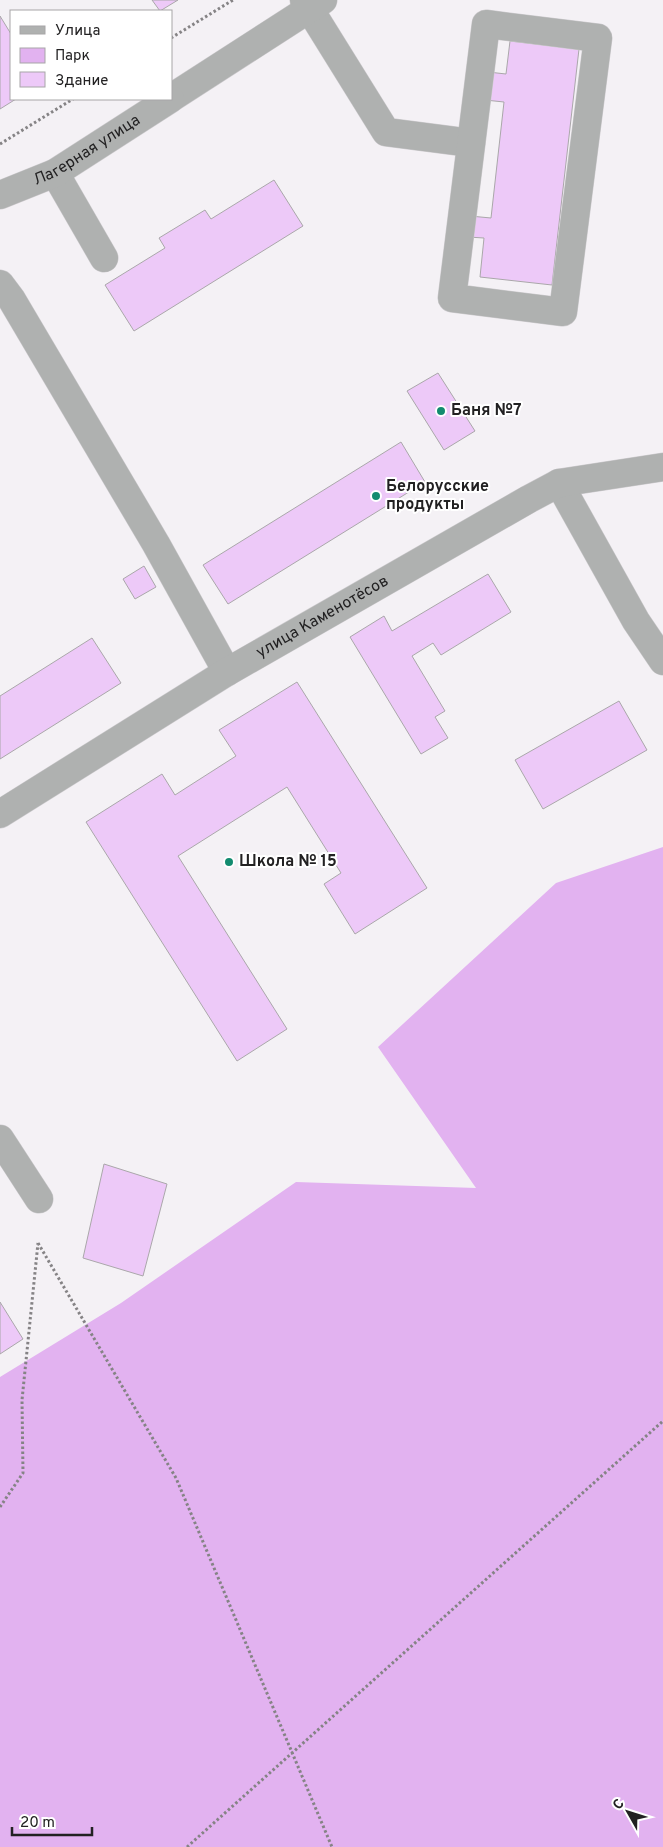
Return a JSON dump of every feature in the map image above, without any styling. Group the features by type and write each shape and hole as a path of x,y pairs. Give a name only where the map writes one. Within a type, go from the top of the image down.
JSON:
{"street":[{"name":"Лагерная улица","path":"172,97 312,3"},
{"path":"312,3 386,132 471,143"},
{"path":"486,24 598,38 563,312 452,298 471,143 486,24"},
{"name":"Лагерная улица","path":"0,195 55,173 168,100"},
{"path":"55,173 104,258"},
{"path":"0,284 12,300 156,544 227,672"},
{"name":"улица Каменотёсов","path":"0,814 227,672 559,483 663,467"},
{"path":"559,483 636,621 663,662"},
{"path":"0,1139 38,1199"}],"path":[{"path":"172,37 233,0"},
{"path":"0,144 71,100"},
{"path":"0,1507 23,1472 22,1400 38,1243 176,1478 332,1847"},
{"path":"187,1847 663,1421"}],"green space":[{"path":"663,847 663,1847 0,1847 0,1377 121,1303 296,1182 476,1188 378,1047 556,883"}],"building":[{"path":"152,0 178,0 162,10 159,10"},
{"path":"0,16 10,32 10,100 14,100 0,109"},
{"path":"510,41 579,49 552,285 480,277 484,238 468,237 470,216 491,218 504,102 485,100 488,72 506,74"},
{"path":"274,180 303,226 134,331 105,285 165,248 159,238 205,210 211,219"},
{"name":"Баня №7","path":"438,373 475,431 444,450 407,391"},
{"path":"401,442 425,482 228,604 203,565"},
{"path":"144,566 156,587 135,599 123,579"},
{"path":"488,574 511,612 441,655 433,643 412,656 445,711 435,717 448,738 421,754 350,637 384,616 392,631"},
{"path":"92,638 121,683 0,759 0,696"},
{"path":"297,682 427,888 355,934 324,884 341,873 287,787 178,856 287,1029 237,1061 86,822 162,774 175,795 236,756 219,730"},
{"path":"619,701 647,750 543,809 515,760"},
{"path":"104,1164 167,1184 143,1276 83,1258"},
{"path":"0,1302 23,1339 0,1354"}],"place":[{"name":"Баня №7","path":"441,411"},
{"name":"Белорусские продукты","path":"376,496"},
{"name":"Школа № 15","path":"229,862"}]}
